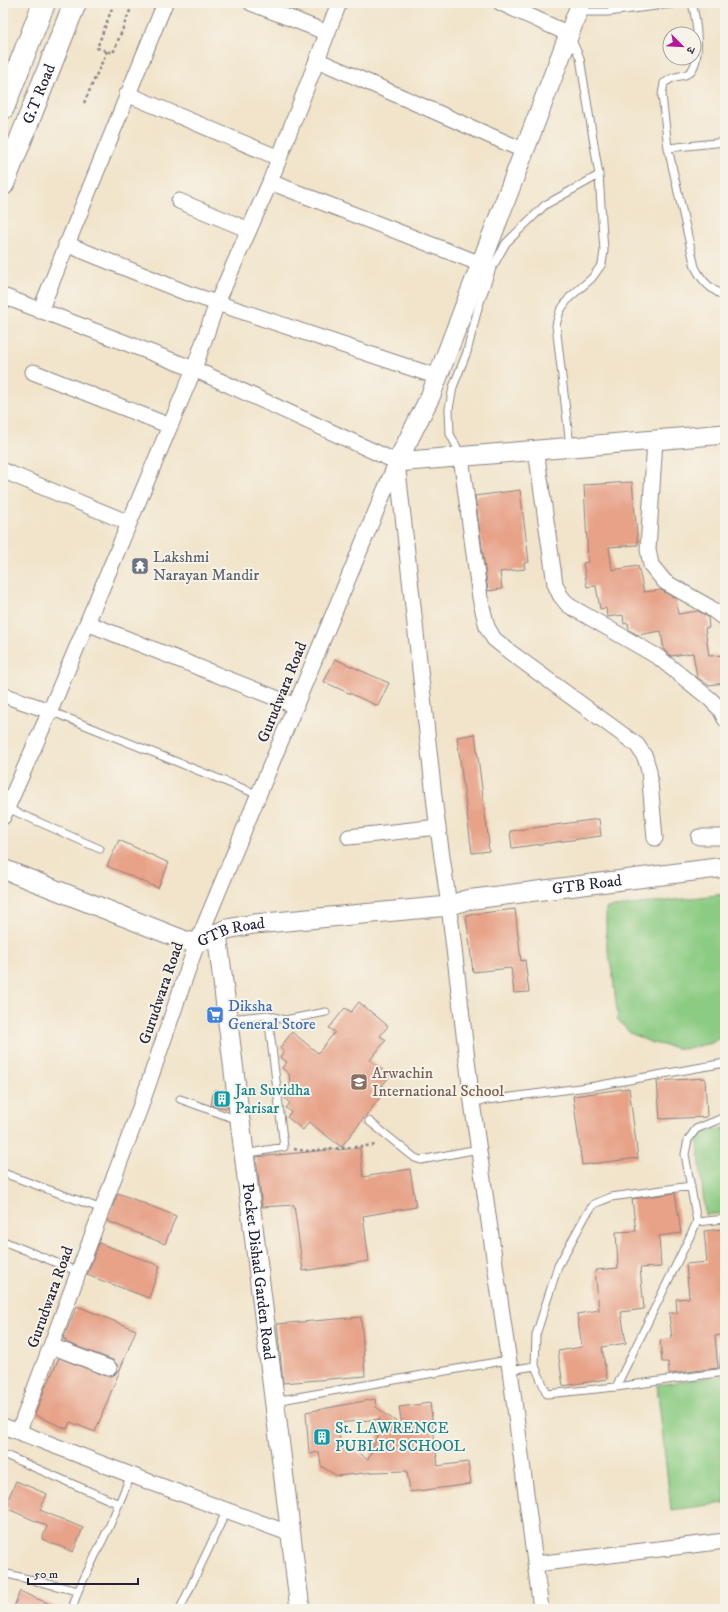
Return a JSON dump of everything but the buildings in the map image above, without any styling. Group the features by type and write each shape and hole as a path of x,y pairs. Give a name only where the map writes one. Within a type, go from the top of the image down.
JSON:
{"highway":[{"name":"G.T Road","path":"3,108 44,3"},
{"name":"G.T Road","path":"3,184 75,3"}],"street":[{"path":"40,311 165,3"},
{"path":"251,3 328,33"},
{"path":"4,810 50,711 194,369 217,303 270,182 340,3"},
{"path":"501,3 569,34"},
{"path":"541,1609 472,1102 449,906 438,827 397,462 430,397 579,8"},
{"path":"317,60 525,151"},
{"path":"127,94 279,158"},
{"path":"270,182 481,264"},
{"path":"179,201 249,230"},
{"path":"66,244 187,293 438,377"},
{"path":"3,296 194,369 397,462 725,434"},
{"path":"33,372 170,426"},
{"path":"655,440 648,549 651,565 665,582 709,607 725,619"},
{"path":"536,450 554,584 560,595 568,605 658,657 710,699 720,709 725,719"},
{"path":"461,457 480,598 487,627 494,639 510,652 637,745 645,757 649,771 655,838"},
{"name":"Gurudwara Road","path":"19,1431 140,1108 197,943 397,462"},
{"path":"4,471 129,523"},
{"path":"87,623 296,706"},
{"path":"3,695 50,711"},
{"path":"348,838 438,827"},
{"path":"699,837 725,837"},
{"name":"GTB Road","path":"3,869 186,942 197,943 227,929 254,924 449,906 466,900 725,867"},
{"name":"GTB Road","path":"449,906 466,911 613,890 725,878"},
{"name":"Pocket Dishad Garden Road","path":"216,933 300,1609"},
{"path":"51,1346 109,1368"},
{"path":"3,1426 290,1534"},
{"path":"536,1564 725,1541"}],"lane":[{"path":"579,8 608,12 680,3"},
{"path":"692,3 696,19 697,58 694,67 688,74 673,77 664,84 662,95 668,148 695,268 702,280 711,289 725,297"},
{"path":"569,34 580,58 600,175 604,251 602,264 592,278 569,298 560,311 556,325 570,447"},
{"path":"668,148 725,142"},
{"path":"461,457 450,434 449,409 453,387 467,352 478,308 492,268 506,243 545,205 600,175"},
{"path":"50,711 259,795"},
{"path":"4,810 100,849"},
{"path":"227,1020 268,1015 285,1020 326,1012"},
{"path":"244,1154 284,1146 268,1015"},
{"path":"472,1102 595,1086 725,1063"},
{"path":"180,1099 240,1121"},
{"path":"616,1387 697,1222 685,1154 688,1140 696,1129 725,1117"},
{"path":"369,1121 415,1158 421,1160 478,1149"},
{"path":"3,1172 102,1209"},
{"path":"691,1186 611,1197 594,1204 586,1215 558,1266 536,1335 535,1366 546,1394 616,1387 724,1372 725,1354"},
{"path":"697,1222 725,1219"},
{"path":"3,1241 79,1272"},
{"path":"274,1401 509,1365 535,1366"},
{"path":"3,1454 119,1504"},
{"path":"72,1609 78,1591 131,1475"},
{"path":"180,1609 227,1510"},
{"path":"3,1572 78,1591"}],"path":[{"path":"114,3 97,48 113,53 133,3"},
{"path":"84,103 107,51"},
{"path":"284,1146 307,1152 376,1144"}],"green space":[{"path":"725,894 725,1034 712,1043 683,1049 652,1043 630,1033 618,1020 613,977 606,940 606,908"},
{"path":"725,1128 725,1213 705,1215 697,1134"},
{"path":"725,1375 725,1503 671,1510 657,1385"}],"place":[{"name":"Lakshmi Narayan Mandir","path":"140,566"},
{"name":"Diksha General Store","path":"215,1015"},
{"name":"Arwachin International School","path":"359,1082"},
{"name":"Jan Suvidha Parisar","path":"222,1099"},
{"name":"St. LAWRENCE PUBLIC SCHOOL","path":"322,1437"}]}
